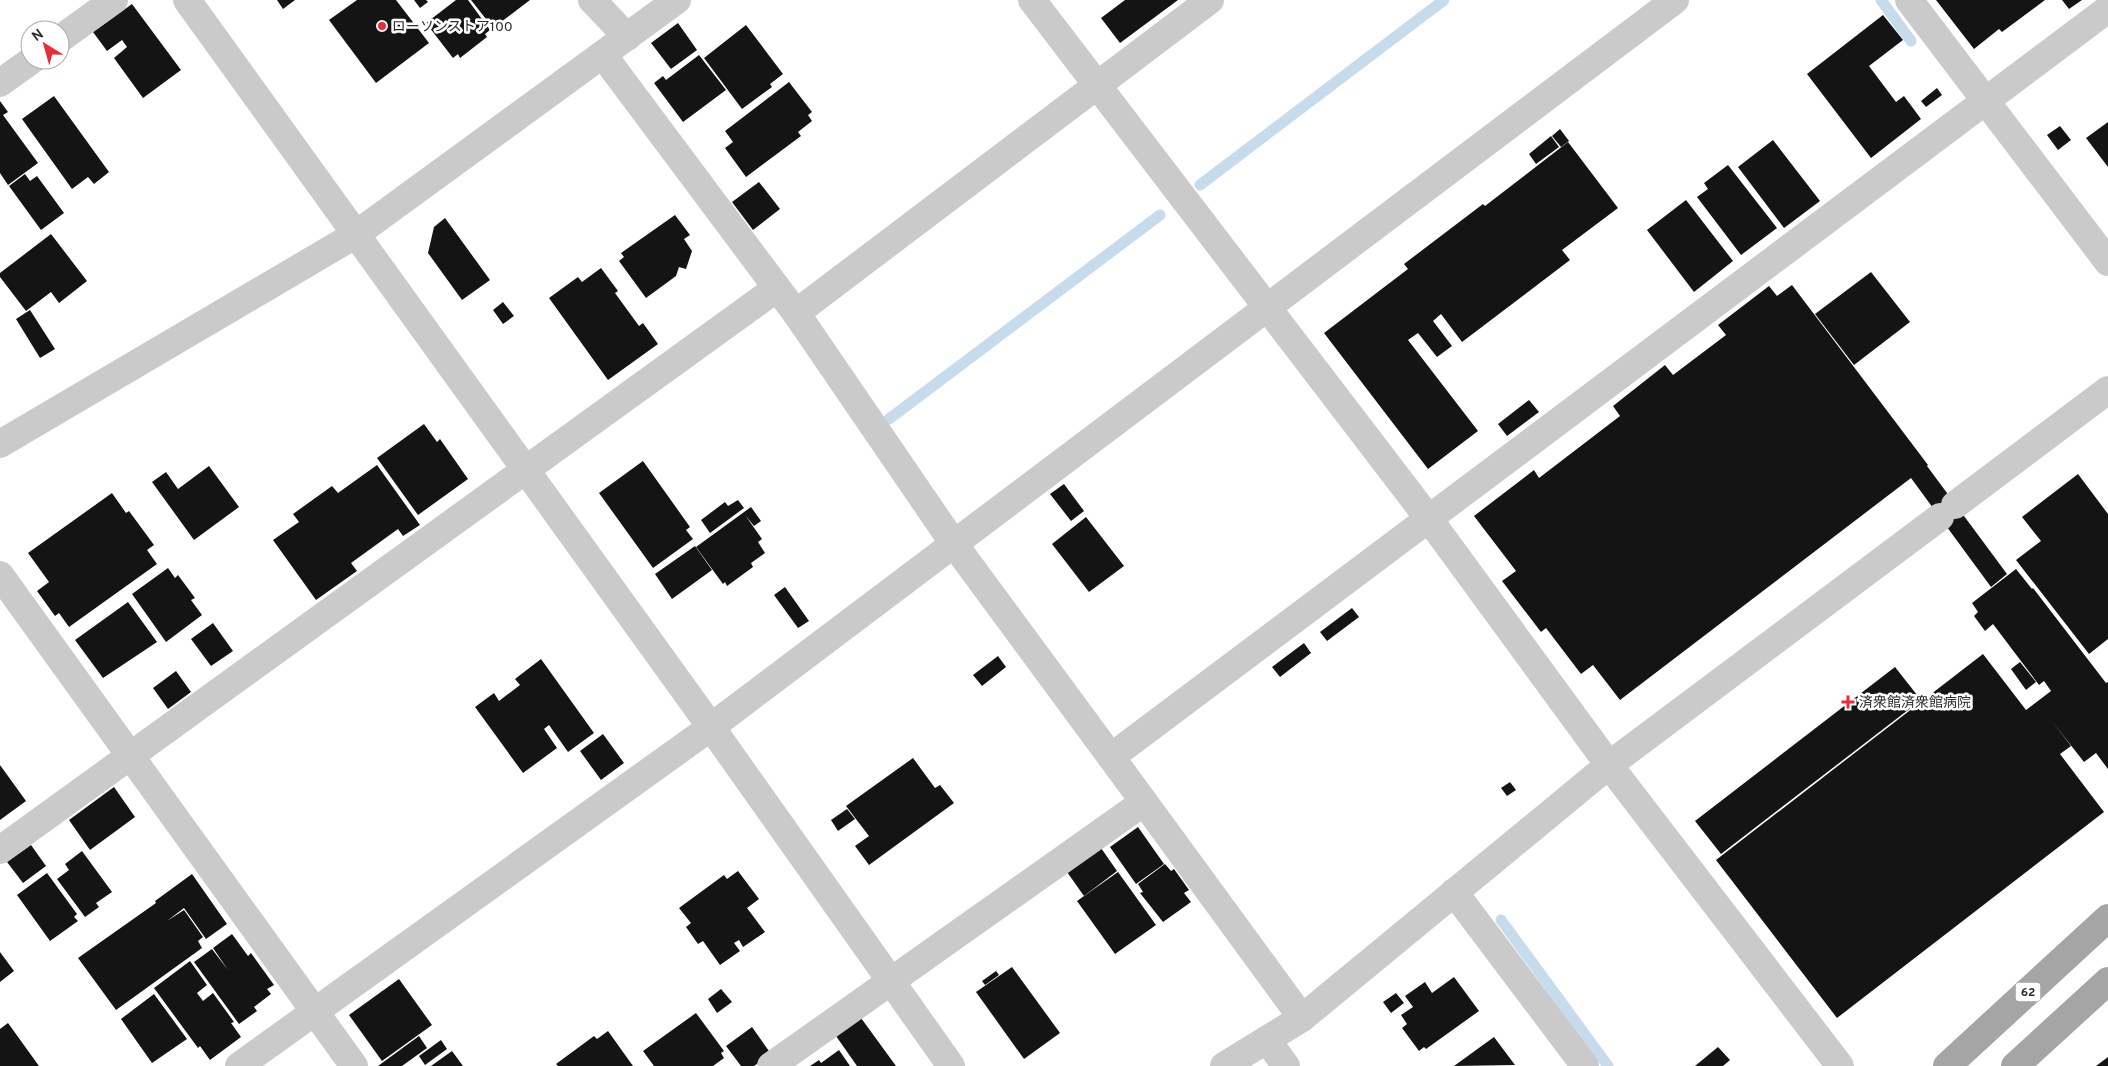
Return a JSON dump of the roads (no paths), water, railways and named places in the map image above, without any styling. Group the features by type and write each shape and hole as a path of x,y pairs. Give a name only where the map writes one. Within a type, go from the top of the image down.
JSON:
{"main road":[{"name":"62","path":"1947,1066 2108,918"},
{"path":"2015,1066 2108,981"}],"street":[{"path":"70,32 114,0"},
{"path":"186,0 711,727 951,1066"},
{"path":"592,0 627,37"},
{"path":"0,444 355,235 677,0"},
{"path":"1032,0 1429,519 1609,765 1840,1066"},
{"path":"796,313 1210,0"},
{"path":"239,1066 711,727 1675,0"},
{"path":"1909,0 2108,262"},
{"path":"1111,757 1987,102 2108,9"},
{"path":"603,55 796,313 954,544 1302,1018"},
{"path":"0,84 20,69"},
{"path":"0,850 777,288"},
{"path":"1224,1066 1302,1018 1609,765 2108,390"},
{"path":"0,575 354,1066"},
{"path":"771,1066 1144,802"},
{"path":"1454,892 1585,1066"},
{"path":"1267,1040 1286,1066"}],"waterway":[{"path":"1200,185 1444,0"},
{"path":"1881,0 1911,41"},
{"path":"889,419 1160,215"},
{"path":"1501,920 1608,1066"}],"place":[{"name":"ローソンストア100","path":"382,26"},
{"name":"済衆館済衆館病院","path":"1848,702"}]}
